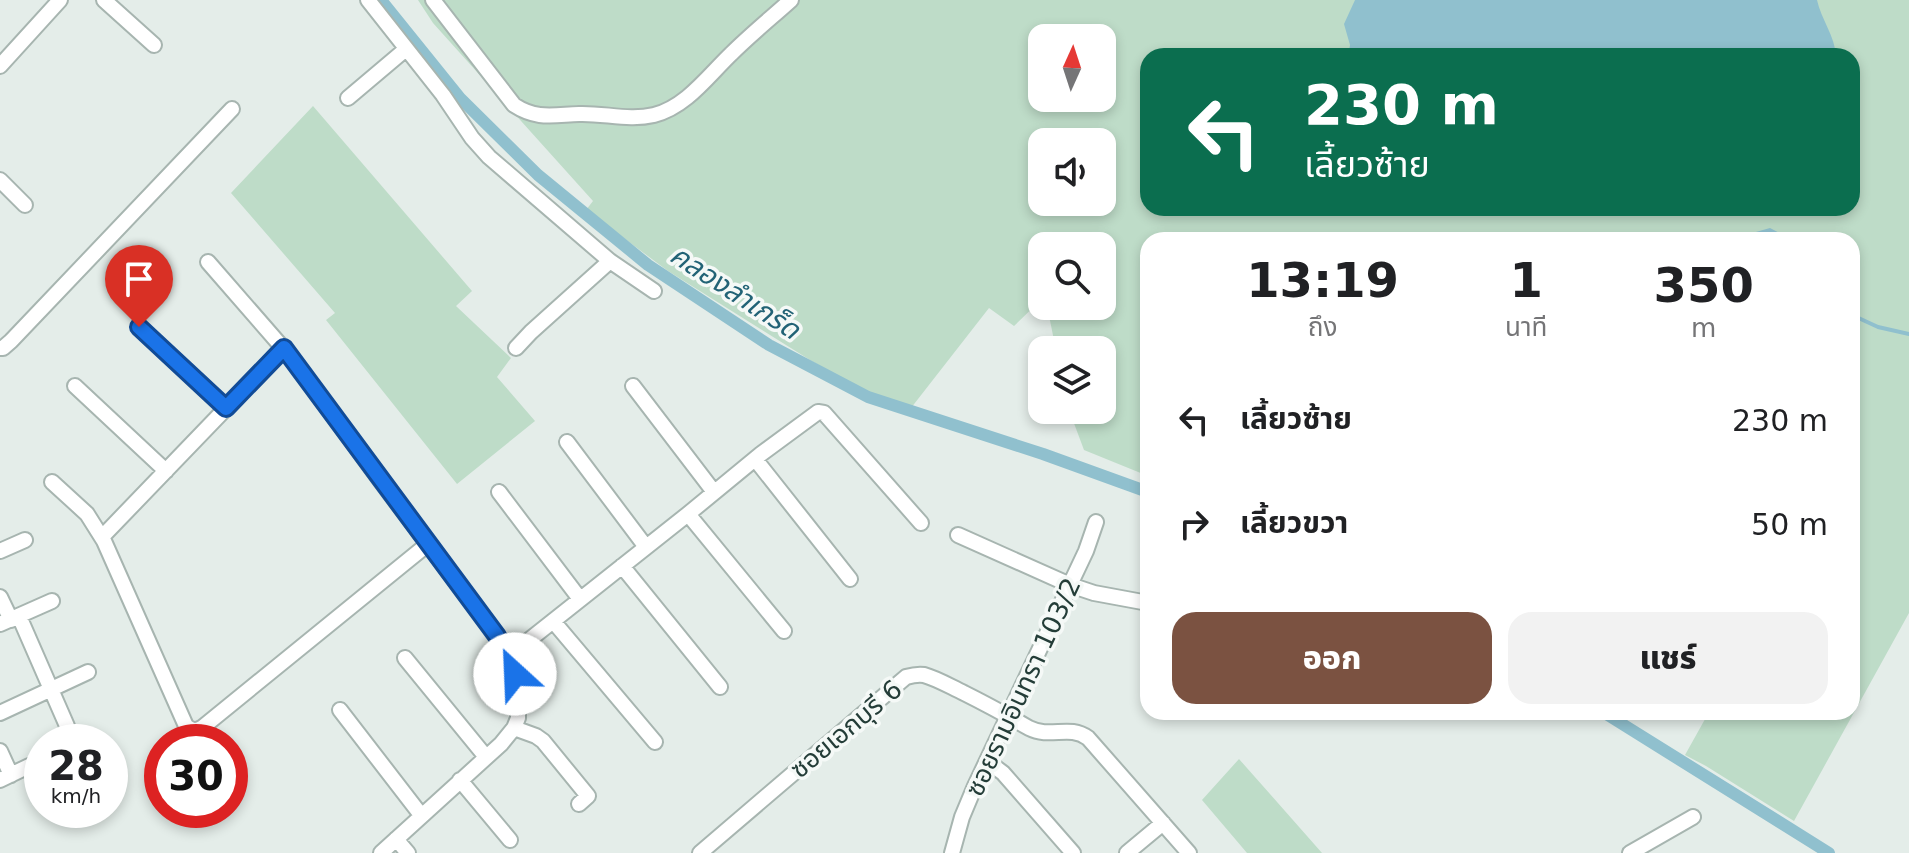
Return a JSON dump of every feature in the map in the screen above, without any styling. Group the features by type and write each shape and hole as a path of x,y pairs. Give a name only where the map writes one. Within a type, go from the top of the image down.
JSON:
{"street":[{"path":"0,66 60,0"},
{"path":"104,0 154,45"},
{"path":"368,0 489,157 610,261 654,291"},
{"path":"433,0 514,105 527,114 637,117 655,115 678,105 791,0"},
{"path":"348,98 406,49"},
{"path":"0,348 11,341 232,109"},
{"path":"0,180 25,205"},
{"path":"516,348 610,261"},
{"path":"208,262 284,348 497,636 513,663 518,704 514,728 501,744 381,853"},
{"path":"139,327 226,408"},
{"path":"102,537 284,348"},
{"path":"75,386 166,471"},
{"path":"633,386 714,492"},
{"path":"509,656 818,412 824,413 921,523"},
{"path":"567,442 646,547"},
{"path":"755,459 850,579"},
{"path":"52,482 87,514 102,537 186,726 192,730 197,730 226,709 428,544"},
{"path":"499,492 580,599"},
{"path":"688,514 784,631"},
{"name":"ซอยรามอินทรา 103/2","path":"952,853 962,817 1086,551 1096,522"},
{"path":"958,535 1070,585 1140,602"},
{"path":"0,551 25,540"},
{"path":"622,566 720,687"},
{"path":"0,597 66,724"},
{"path":"10,620 52,601"},
{"path":"553,621 655,742"},
{"path":"405,658 486,757"},
{"path":"0,713 88,672"},
{"name":"ซอยเอกบุรี 6","path":"700,853 906,677 914,674 924,675 1034,730 1043,733 1077,731 1083,734 1189,853"},
{"path":"340,710 421,815"},
{"path":"514,728 536,736 554,754 588,796 579,804"},
{"path":"0,751 6,777"},
{"path":"987,761 1003,773 1073,853"},
{"path":"460,780 510,840"},
{"path":"1630,853 1693,817"},
{"path":"1127,853 1163,823"},
{"path":"396,839 408,853"}],"green space":[{"path":"418,0 1909,0 1909,613 1860,702 1860,232 1140,232 1140,473 1084,450 1074,424 1116,424 1116,336 1053,336 1050,320 1116,320 1116,232 1028,232 1028,312 1014,326 989,308 911,408 866,392 810,360 668,271 586,210 593,201 433,23"},
{"path":"313,106 472,291 456,306 511,358 497,377 535,421 457,484 326,320 335,313 231,193"},
{"path":"1705,720 1850,720 1794,821 1685,755"},
{"path":"1239,759 1322,853 1247,853 1202,800"}],"water":[{"path":"1355,0 1817,0 1834,48 1349,48 1344,24"},
{"path":"1770,228 1778,232 1756,232"}],"waterway":[{"name":"คลองลำเกร็ด","path":"381,0 460,98 538,175 648,265 769,345 868,397 1140,489"},
{"path":"1860,319 1878,327 1909,334"},
{"name":"คลองลำเกร็ด","path":"1616,720 1829,853"}],"route":[{"path":"139,327 226,408 284,348 497,636 513,663 515,674"}]}
